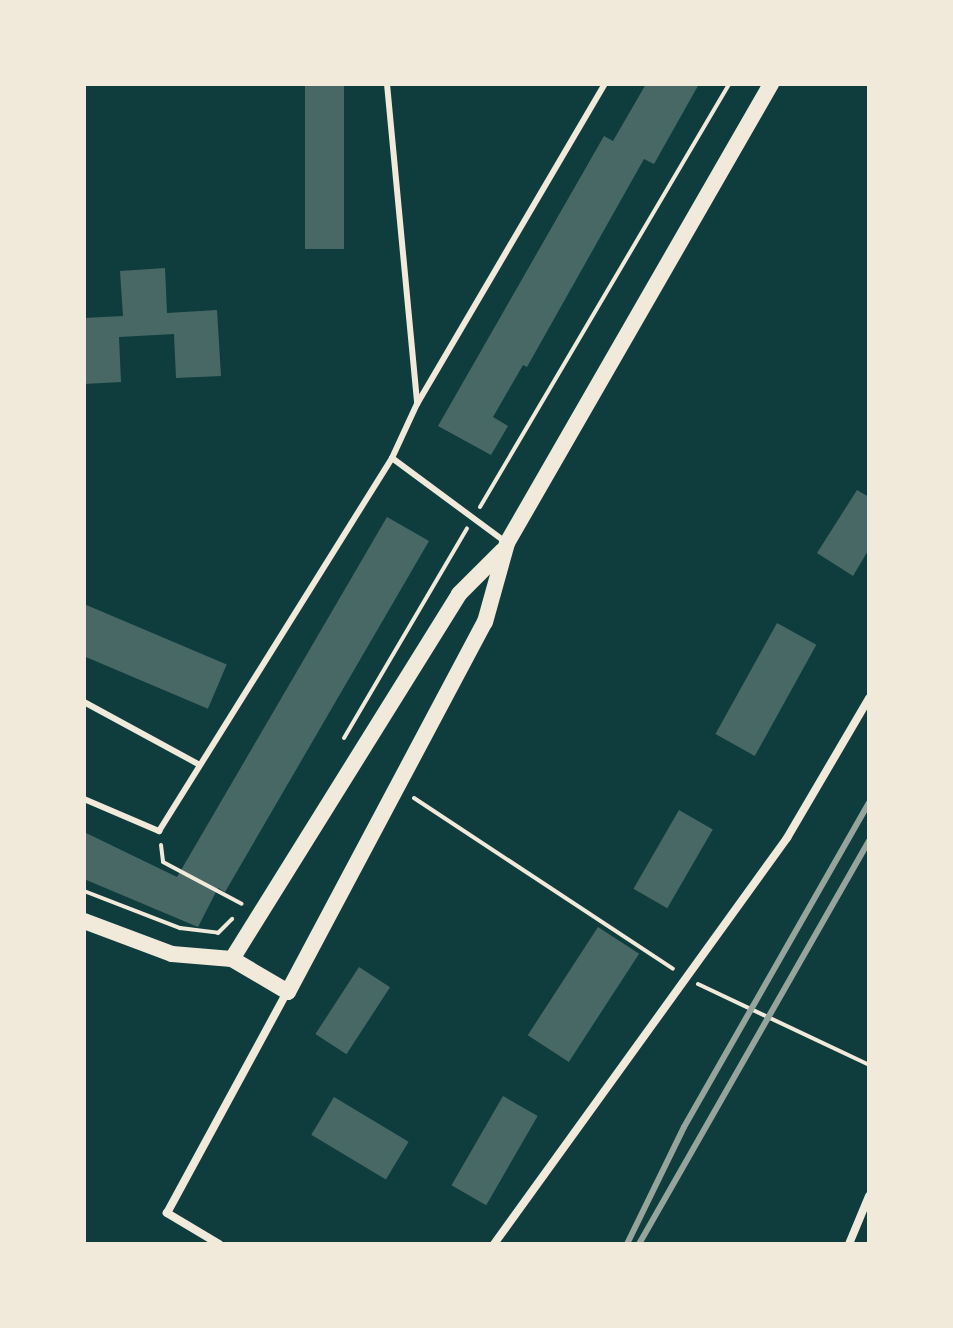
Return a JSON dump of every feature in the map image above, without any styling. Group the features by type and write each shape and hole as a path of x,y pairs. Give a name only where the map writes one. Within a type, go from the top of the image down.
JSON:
{"main road":[{"path":"84,921 172,954 232,959 288,992 485,622 506,546 771,84"},
{"path":"232,959 459,594 506,546"}],"street":[{"path":"494,1244 787,838 869,698"},
{"path":"219,1244 167,1213 288,992"},
{"path":"849,1244 869,1196"}],"lane":[{"path":"387,84 417,404"},
{"path":"84,799 159,831 198,764 392,458 417,404 605,84"},
{"path":"392,458 506,546"},
{"path":"84,702 198,764"}],"path":[{"path":"342,741 729,84"},
{"path":"397,787 687,978 869,1065"},
{"path":"159,831 163,862 245,905"},
{"path":"84,891 180,928 218,933 253,892"}],"building":[{"path":"305,84 344,84 344,249 305,249"},
{"path":"646,84 699,84 654,164 644,159 527,367 523,365 493,417 508,426 491,455 438,426 604,136 613,141"},
{"path":"165,268 167,313 217,310 221,376 176,378 174,334 119,337 121,382 84,384 84,318 123,316 120,271"},
{"path":"857,490 869,497 869,549 853,576 817,553"},
{"path":"387,517 429,541 225,892 218,888 198,927 84,879 84,832 177,877"},
{"path":"84,604 227,665 208,709 84,656"},
{"path":"777,623 816,645 755,756 715,734"},
{"path":"679,810 713,830 667,908 634,889"},
{"path":"598,927 639,954 569,1062 528,1035"},
{"path":"359,967 390,987 346,1054 315,1034"},
{"path":"503,1096 538,1116 486,1205 452,1185"},
{"path":"334,1097 409,1142 386,1180 311,1135"}],"railway":[{"path":"627,1244 684,1127 869,803"},
{"path":"639,1244 869,841"}]}
